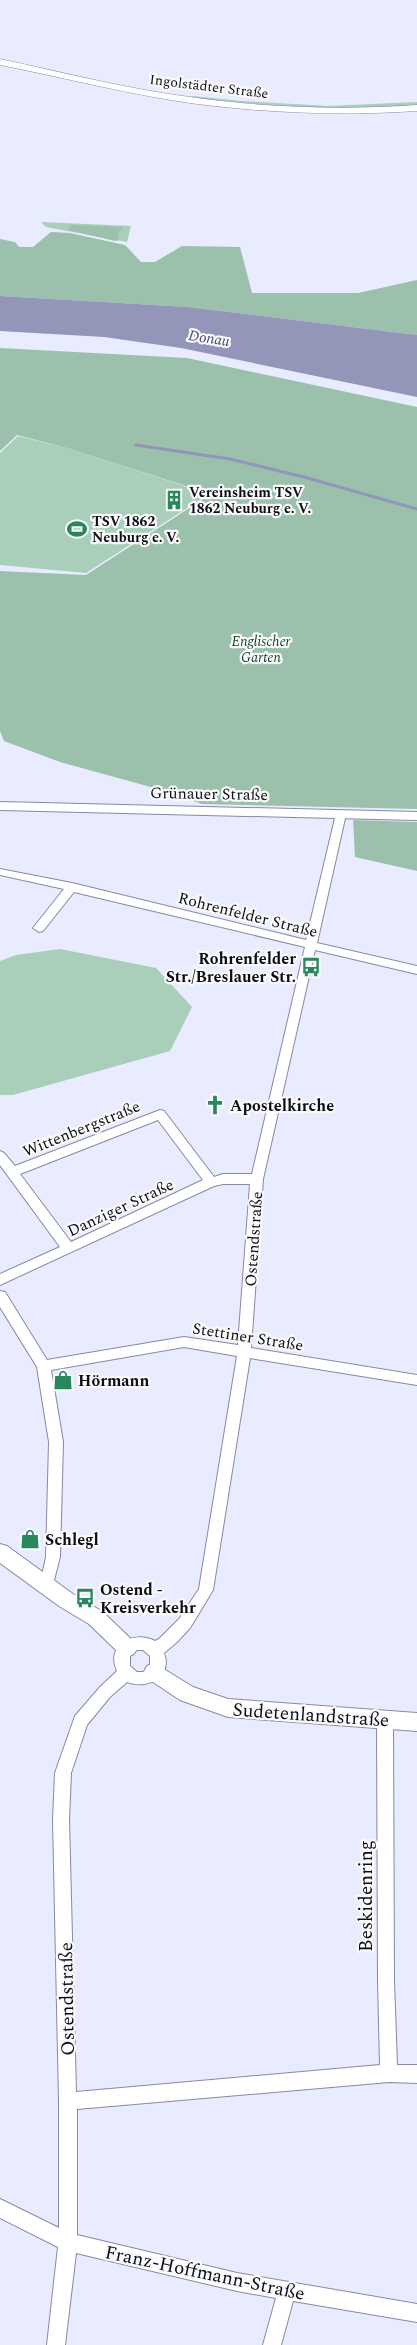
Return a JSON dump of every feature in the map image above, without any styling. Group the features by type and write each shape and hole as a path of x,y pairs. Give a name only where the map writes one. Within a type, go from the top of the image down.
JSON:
{"main road":[{"name":"Ingolstädter Straße","path":"0,62 154,94 228,104 328,110 417,108"}],"street":[{"name":"Grünauer Straße","path":"0,806 417,816"},
{"name":"Ostendstraße","path":"155,1650 169,1641 187,1623 206,1590 244,1352 257,1179 341,814"},
{"name":"Rohrenfelder Straße","path":"0,872 72,887 417,970"},
{"path":"39,928 72,887"},
{"name":"Wittenbergstraße","path":"13,1172 160,1114 211,1182"},
{"path":"0,1156 69,1249"},
{"name":"Danziger Straße","path":"0,1280 211,1182 223,1179 257,1179"},
{"path":"0,1296 44,1366 56,1442 53,1557 47,1584"},
{"name":"Stettiner Straße","path":"44,1366 184,1342 417,1380"},
{"path":"0,1552 47,1584 66,1600 96,1618 127,1648"},
{"path":"145,1644 155,1650 159,1661 154,1672 140,1678 126,1673 120,1663 121,1657 127,1648 133,1645 145,1644"},
{"name":"Sudetenlandstraße","path":"154,1672 187,1694 228,1708 417,1722"},
{"name":"Ostendstraße","path":"56,2345 68,2242 68,2101 61,1820 62,1773 80,1721 105,1692 126,1673"},
{"name":"Beskidenring","path":"385,1719 386,1980 389,2073"},
{"path":"68,2101 389,2073 417,2074"},
{"name":"Franz-Hoffmann-Straße","path":"0,2208 68,2242 236,2282 417,2313"},
{"path":"272,2345 287,2291"}],"green space":[{"path":"190,97 328,106 417,102 417,106 304,107"},
{"path":"41,222 131,226 127,242 46,227"},
{"path":"71,225 123,227 117,234 119,240 115,241 68,230"},
{"path":"51,232 70,233 125,245 141,262 155,262 182,246 240,247 252,293 358,293 417,280 417,335 188,307 0,296 0,239 15,242 19,247 33,247"},
{"name":"Englischer Garten","path":"0,348 187,358 417,407 417,809 202,804 169,792 60,762 4,741 0,731 0,571 86,575 211,494 67,448 17,435 0,451"},
{"name":"TSV 1862 Neuburg e. V.","path":"18,436 67,448 209,494 86,573 0,565 0,453"},
{"path":"353,820 417,822 417,871 355,857"},
{"path":"60,949 156,968 192,1007 170,1051 13,1095 0,1095 0,961 16,955"}],"water":[{"name":"Donau","path":"0,296 188,307 417,335 417,397 181,348 104,337 0,331"}],"waterway":[{"path":"136,445 230,459 304,477 417,509"}],"place":[{"name":"Vereinsheim TSV 1862 Neuburg e. V.","path":"174,500"},
{"name":"TSV 1862 Neuburg e. V.","path":"77,529"},
{"name":"Rohrenfelder Str./Breslauer Str.","path":"311,967"},
{"name":"Apostelkirche","path":"215,1105"},
{"name":"Hörmann","path":"63,1380"},
{"name":"Schlegl","path":"30,1539"},
{"name":"Ostend - Kreisverkehr","path":"85,1598"}]}
